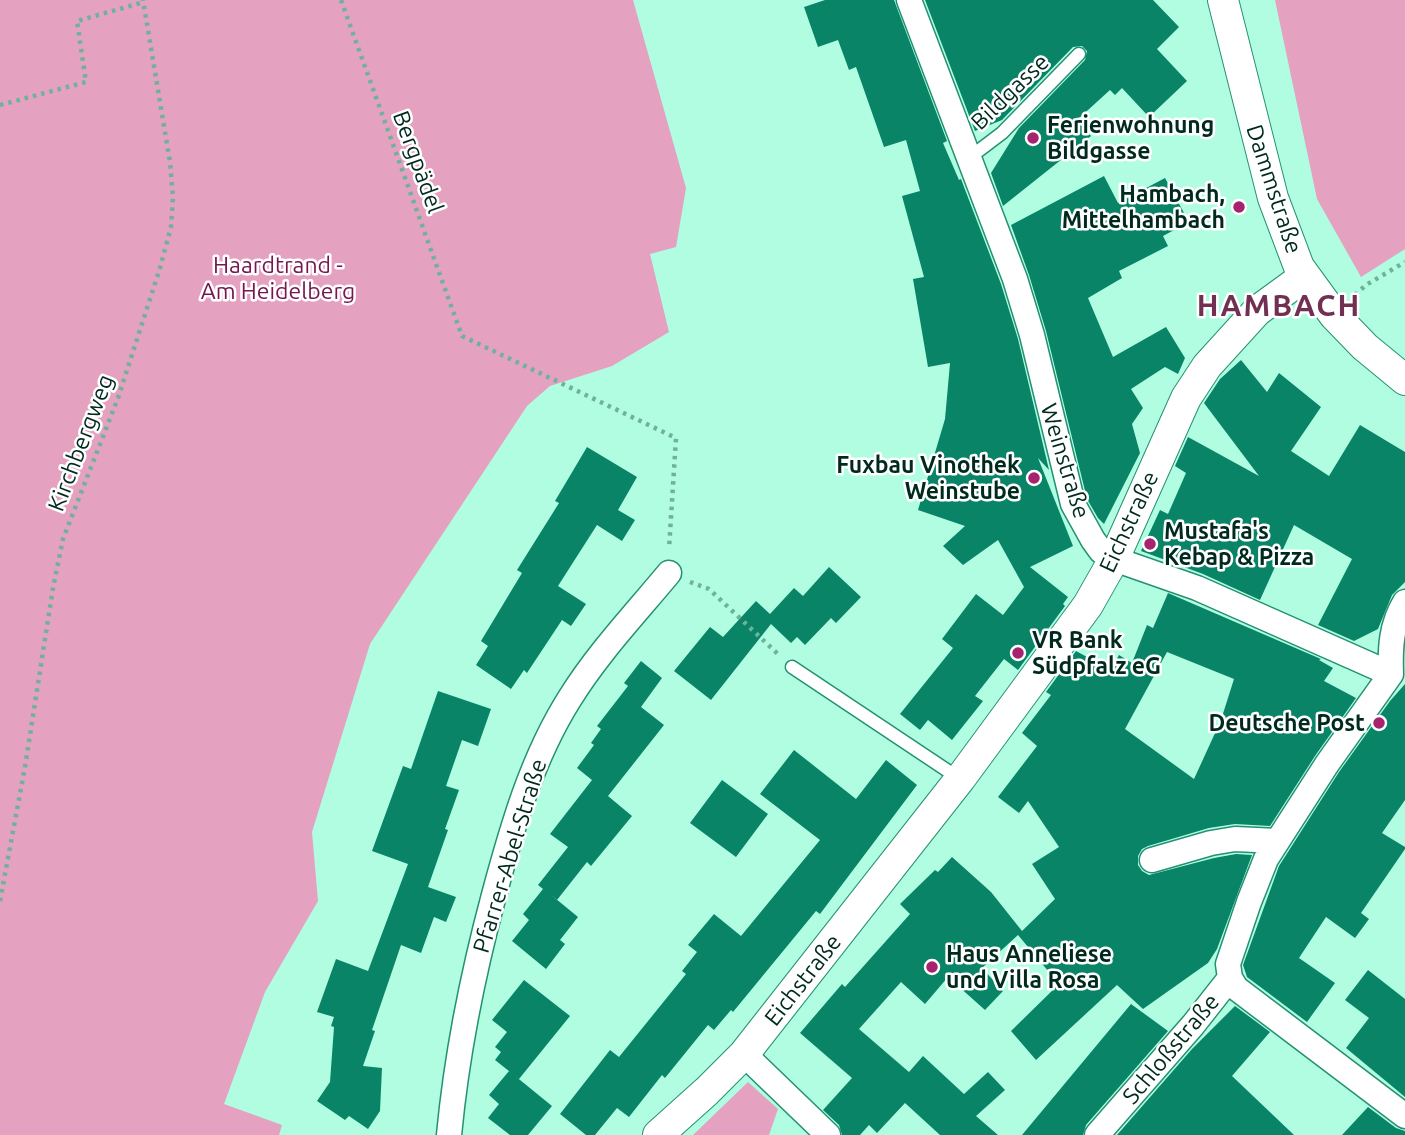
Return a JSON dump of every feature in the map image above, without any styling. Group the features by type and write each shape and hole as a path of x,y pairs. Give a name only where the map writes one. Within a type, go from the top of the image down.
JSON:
{"street":[{"name":"Weinstraße","path":"909,0 1015,279 1032,335 1073,504 1101,551 1114,559 1198,588 1398,665"},
{"name":"Dammstraße","path":"1223,0 1273,198 1291,248 1305,276 1334,315 1365,347 1405,380"},
{"name":"Eichstraße","path":"658,1135 744,1054 960,779 1088,606 1114,559 1186,398 1208,366 1257,311 1305,276"},
{"name":"Pfarrer-Abel-Straße","path":"449,1135 460,1036 502,864 526,790 545,742 570,698 609,644 668,573"},
{"path":"1398,665 1390,646 1396,616 1405,602"},
{"name":"Schloßstraße","path":"1097,1135 1194,1026 1230,978 1228,964 1248,902 1266,859 1327,764 1398,665"},
{"path":"1152,860 1211,842 1235,839 1278,841"},
{"path":"1230,978 1236,988 1405,1116"},
{"path":"744,1054 828,1135"}],"lane":[{"name":"Bildgasse","path":"969,158 1002,133 1079,54"},
{"path":"792,667 960,779"}],"path":[{"name":"Bergpädel","path":"341,0 463,336 676,438 668,573"},
{"path":"0,105 86,82 78,21 144,1"},
{"name":"Kirchbergweg","path":"0,901 63,539 118,398 171,227 173,197 170,162 144,1"},
{"path":"1334,315 1366,285 1405,262"},
{"path":"668,573 709,589 792,667"}],"green space":[{"name":"Haardtrand - Am Heidelberg","path":"0,0 633,0 686,188 676,247 650,254 669,332 612,366 550,386 527,406 370,644 312,832 318,901 265,992 224,1104 282,1125 279,1135 0,1135"},
{"path":"1275,0 1405,0 1405,249 1361,277 1317,199"},
{"path":"748,1082 778,1109 769,1135 693,1135"}],"building":[{"path":"825,0 894,0 947,141 943,143 959,180 961,179 1001,284 1018,339 1049,470 1038,458 1073,546 1030,567 1068,597 1063,604 1065,606 1018,670 1004,659 975,696 983,701 952,740 928,720 920,730 900,714 953,648 942,639 976,594 1003,615 1024,587 998,540 963,565 943,546 965,526 918,510 945,419 950,363 928,367 913,279 924,277 902,196 920,191 906,140 884,147 856,67 849,70 838,40 818,47 804,7"},
{"path":"925,0 1153,0 1179,27 1157,49 1187,81 1149,117 1122,88 1115,95 1110,90 1077,120 1091,136 1003,206 991,173 1019,128 1085,60 1087,51 1082,46 1073,47 1002,120 975,131"},
{"path":"1104,176 1118,203 1165,178 1189,222 1163,236 1168,246 1119,271 1122,278 1088,298 1113,357 1166,327 1185,358 1178,374 1165,367 1131,389 1143,408 1132,424 1140,453 1104,524 1087,499 1046,331 1011,225"},
{"path":"1241,360 1267,392 1279,373 1321,407 1291,451 1329,476 1360,425 1405,452 1405,582 1392,595 1378,629 1354,641 1318,625 1352,559 1294,525 1260,600 1203,574 1141,551 1160,510 1168,514 1186,473 1175,466 1188,437 1259,476 1204,403 1220,379"},
{"path":"587,447 637,477 618,510 635,520 622,541 597,525 558,586 586,604 571,626 562,620 527,673 524,670 511,689 476,665 488,646 481,641 522,573 517,570 559,503 555,501"},
{"path":"829,567 861,597 836,623 831,618 805,645 797,637 791,643 771,624 711,700 674,671 710,627 723,637 756,601 770,614 794,588 803,596"},
{"path":"1168,593 1321,659 1319,660 1333,668 1324,681 1356,698 1270,826 1235,824 1209,828 1148,846 1142,849 1138,856 1138,865 1149,875 1214,858 1236,854 1252,855 1217,949 1208,963 1143,1009 1117,985 1036,1060 1011,1031 1059,984 1018,935 982,968 1003,991 985,1010 948,977 925,1004 901,982 859,1029 909,1072 923,1056 964,1094 988,1072 1005,1090 976,1116 998,1135 940,1135 905,1103 877,1133 869,1125 860,1135 842,1135 839,1125 823,1110 852,1078 800,1033 842,984 845,987 910,914 900,904 952,857 991,892 1022,931 1055,899 1032,864 1059,847 1028,801 1019,813 998,797 1037,746 1022,733 1051,695 1046,692 1076,651 1111,670 1119,655 1132,663 1147,625 1153,628","holes":["1167,652 1234,679 1221,720 1194,779 1125,729"]},
{"path":"641,661 662,678 641,707 664,725 608,796 632,816 591,866 587,862 557,900 578,917 560,940 565,944 546,969 512,941 529,920 523,914 543,889 538,885 568,847 550,834 592,780 577,768 594,745 591,743 601,729 597,726 628,686 624,683"},
{"path":"1405,684 1405,800 1382,833 1405,849 1361,913 1369,919 1355,938 1326,917 1299,958 1335,983 1307,1022 1247,977 1243,965 1279,866 1339,772"},
{"path":"438,691 491,709 478,746 462,740 446,786 459,790 428,887 456,897 446,922 434,917 421,953 401,945 372,1030 375,1031 363,1066 382,1068 380,1111 368,1129 349,1116 345,1120 317,1101 330,1082 334,1027 331,1026 334,1017 317,1012 336,959 368,971 408,864 372,851 403,766 411,769"},
{"path":"794,750 856,799 886,760 917,785 820,914 816,911 733,1012 731,1010 714,1030 708,1025 665,1078 662,1075 629,1117 617,1108 595,1135 586,1135 560,1114 610,1050 619,1057 686,974 682,971 697,952 688,945 714,914 741,936 820,840 760,794"},
{"path":"722,780 768,814 736,857 690,823"},
{"path":"1368,970 1405,999 1405,1097 1346,1048 1369,1018 1345,1000"},
{"path":"524,980 570,1016 519,1079 495,1060 501,1052 495,1047 507,1032 492,1020"},
{"path":"1131,1004 1168,1031 1086,1125 1083,1135 1022,1135"},
{"path":"1235,1006 1270,1032 1232,1076 1294,1135 1117,1135 1192,1049"},
{"path":"509,1071 552,1106 528,1135 510,1135 488,1118 499,1104 489,1095"},
{"path":"1368,1107 1396,1128 1405,1131 1405,1135 1342,1135"}],"place":[{"name":"Ferienwohnung Bildgasse","path":"1033,138"},
{"name":"Hambach, Mittelhambach","path":"1239,207"},
{"name":"Fuxbau Vinothek Weinstube","path":"1034,478"},
{"name":"Mustafa's Kebap & Pizza","path":"1150,544"},
{"name":"VR Bank Südpfalz eG","path":"1018,653"},
{"name":"Deutsche Post","path":"1379,723"},
{"name":"Haus Anneliese und Villa Rosa","path":"932,967"}],"district":[{"name":"HAMBACH","path":"1279,306"}]}
